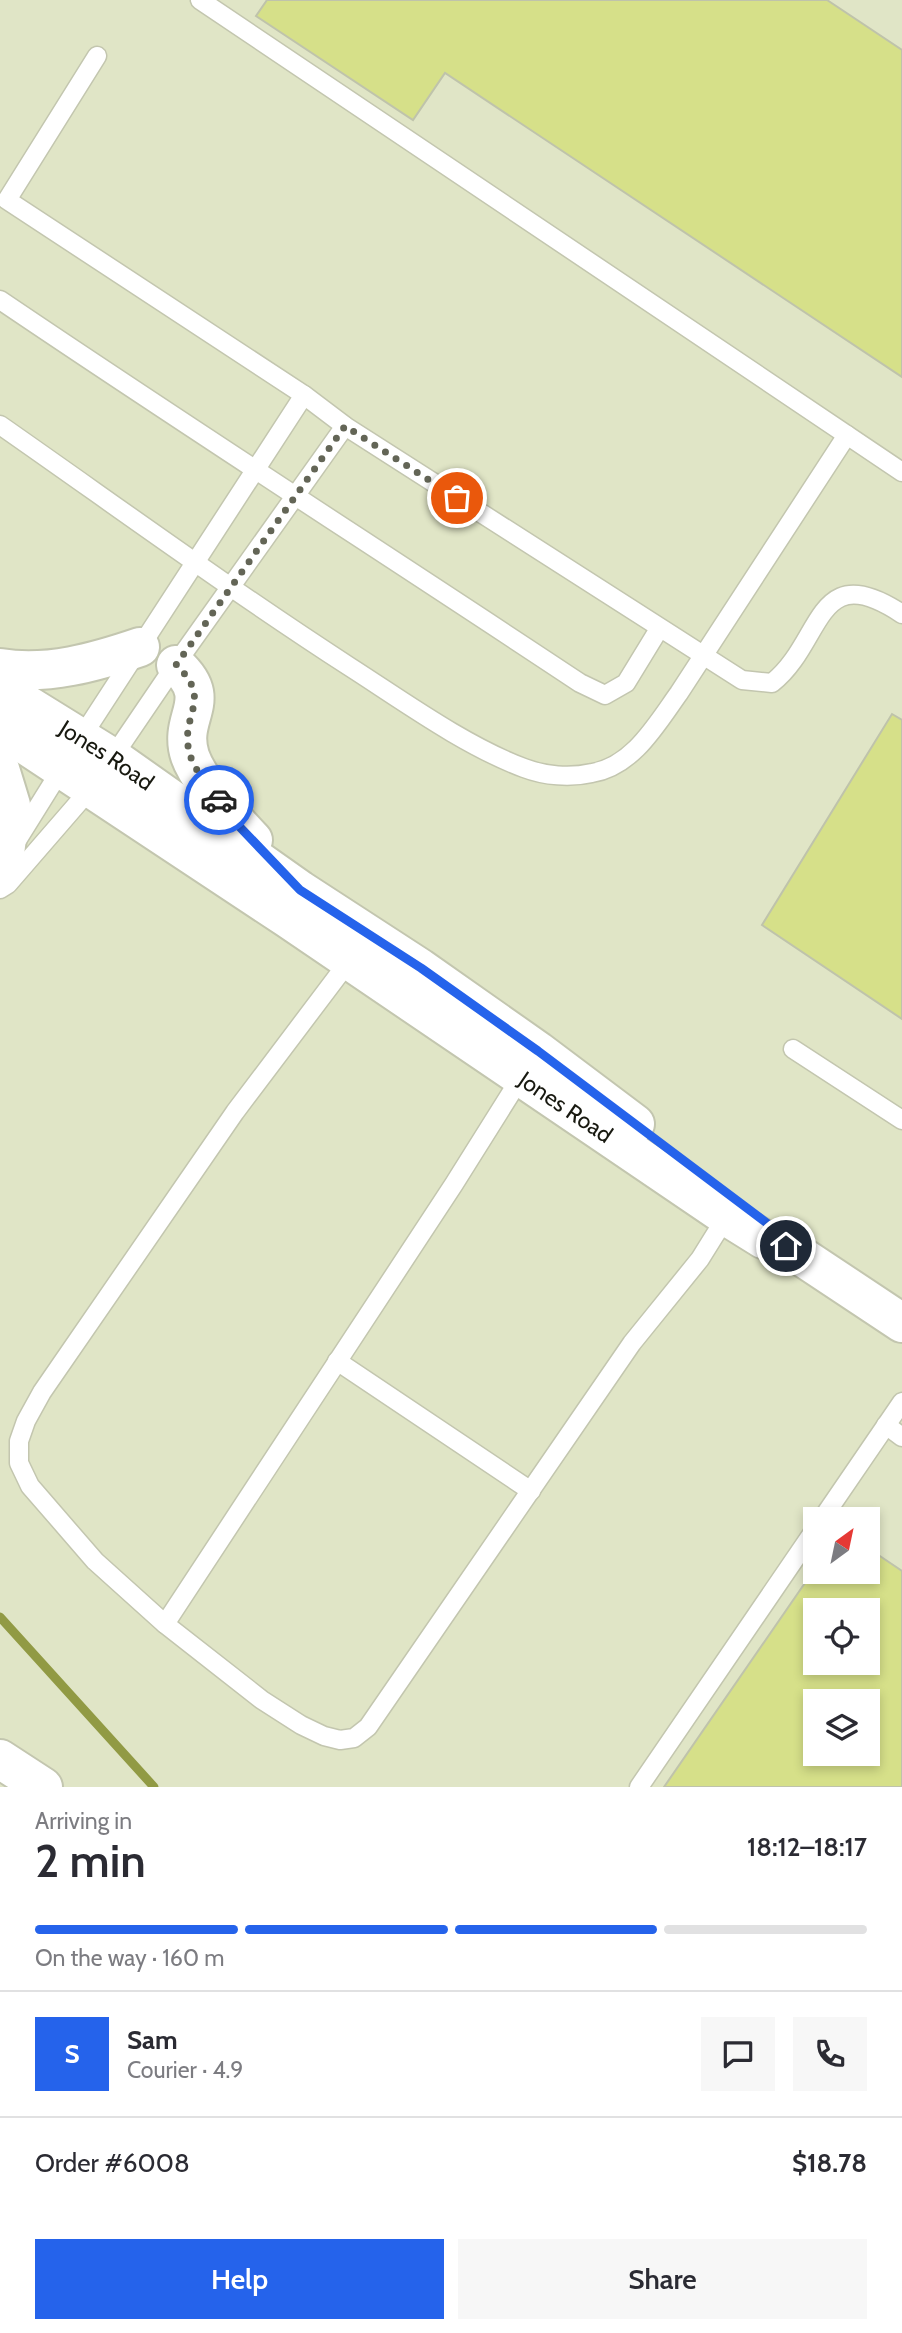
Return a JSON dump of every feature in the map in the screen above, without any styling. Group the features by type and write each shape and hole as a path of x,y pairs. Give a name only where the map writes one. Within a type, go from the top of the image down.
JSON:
{"street":[{"path":"0,668 24,672 48,670 140,647"},
{"path":"176,665 194,685 195,698 188,741 189,753 195,766 235,822 300,890"},
{"name":"Jones Road","path":"0,688 113,758 300,890 359,948 530,1064 732,1209 763,1240 786,1246 902,1323"},
{"name":"Jones Road","path":"0,728 287,918 359,948"},
{"path":"0,769 11,805 1,873"},
{"path":"0,1759 43,1787"}],"lane":[{"path":"200,0 902,472"},
{"path":"97,56 4,205 304,395 345,426 742,680 759,684 772,683 784,674 828,607 843,594 858,593 902,614"},
{"path":"0,300 156,406 256,468 580,683 605,695 626,683 659,628"},
{"path":"304,395 81,737 76,779 8,884 1,873 76,779 113,758 345,426"},
{"path":"0,425 231,587 427,717 525,769 554,776 591,774 625,761 654,727 703,656 847,435"},
{"path":"359,948 235,1112 42,1391 19,1441 19,1464 30,1486 95,1561 165,1624 262,1700 301,1725 331,1739 354,1738 368,1727 632,1343 700,1259 732,1209"},
{"path":"793,1049 902,1120"},
{"path":"165,1624 530,1064"},
{"path":"337,1361 531,1490"},
{"path":"830,1507 902,1402"},
{"path":"886,1425 902,1437"},
{"path":"639,1787 803,1547"}],"shaded area":[{"path":"0,0 902,0 902,1787 0,1787"}],"building":[{"path":"267,0 827,0 902,50 902,377 445,73 413,120 256,16"},
{"path":"892,714 902,720 902,1019 762,925"},
{"path":"880,1556 902,1571 902,1787 664,1787 804,1584 880,1584"}],"waterway":[{"path":"0,1617 154,1787"}],"way so far":[{"path":"219,800 189,753 189,723 195,698 194,685 176,665 345,426 457,498"}],"route":[{"path":"219,800 235,822 300,890 421,968 538,1051 772,1227 786,1246"}]}
